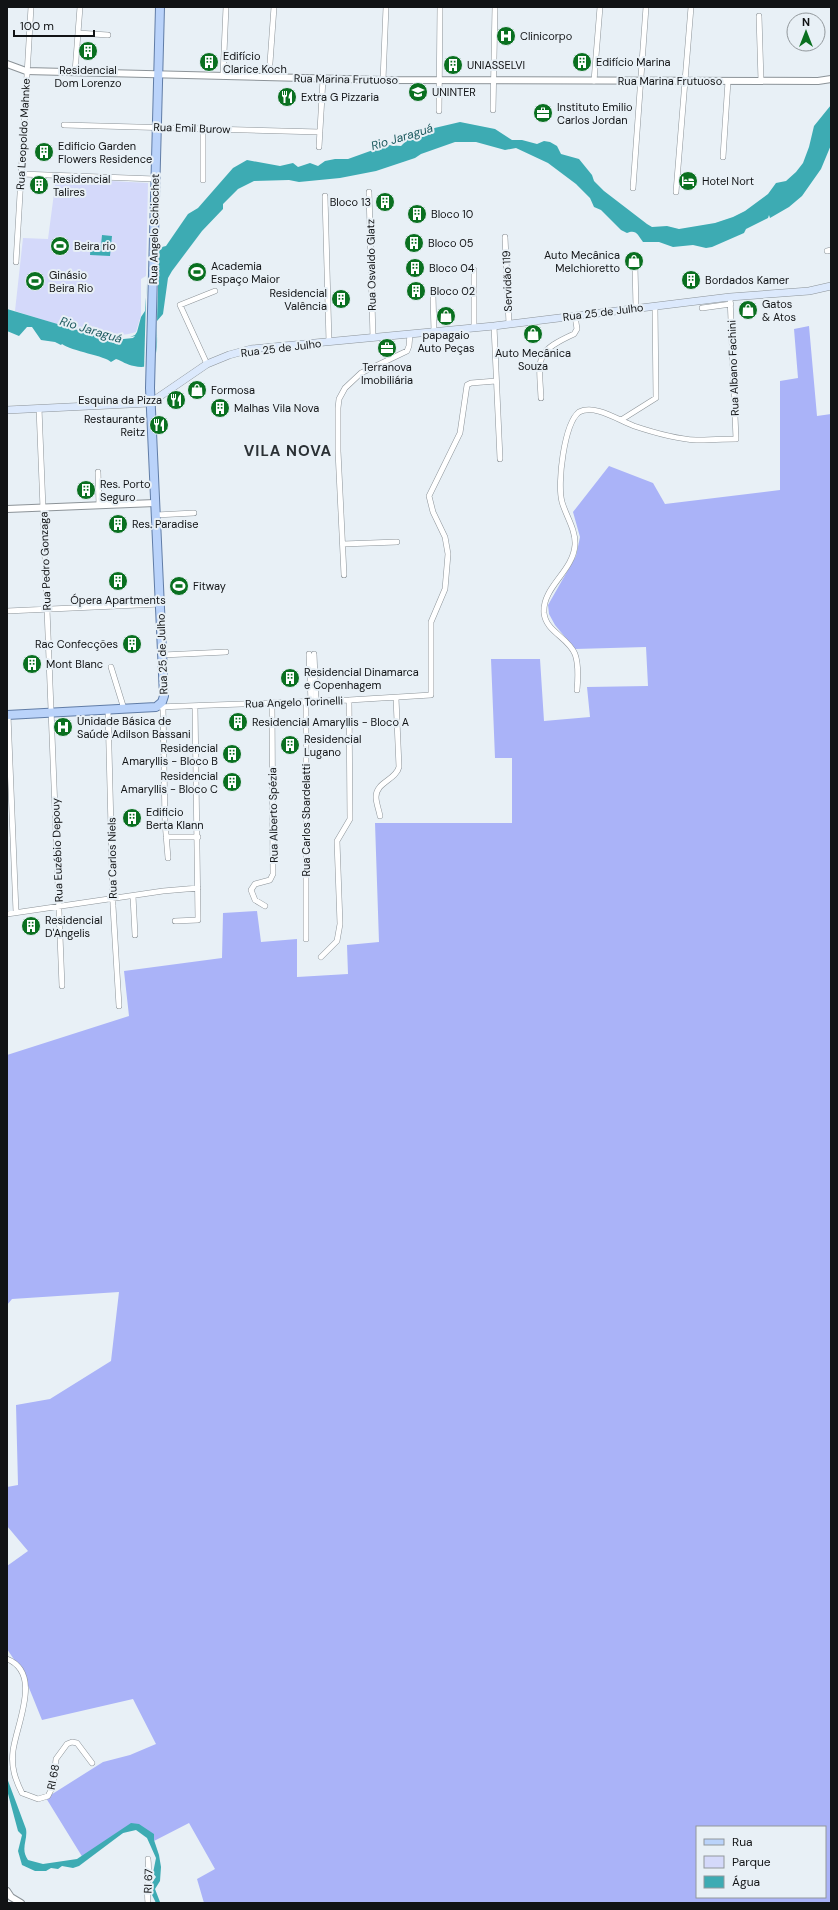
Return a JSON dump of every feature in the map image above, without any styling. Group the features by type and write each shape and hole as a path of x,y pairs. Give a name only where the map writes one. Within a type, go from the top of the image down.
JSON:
{"main road":[{"name":"Rua Angelo Schiochet","path":"150,403 160,7"},
{"name":"Rua 25 de Julho","path":"7,716 159,707 162,702 165,693 150,403 207,364 229,355 251,349 494,326 655,306 731,301 809,291 831,286"},
{"path":"7,410 150,403"}],"street":[{"name":"Rua Leopoldo Mahnke","path":"16,262 30,7"},
{"path":"75,72 80,7"},
{"path":"223,76 226,7"},
{"path":"269,77 274,7"},
{"path":"383,80 386,7"},
{"path":"439,111 440,7"},
{"path":"493,110 495,7"},
{"path":"594,81 600,7"},
{"path":"633,188 646,7"},
{"path":"676,192 691,7"},
{"path":"759,16 761,81"},
{"path":"78,33 108,35"},
{"name":"Rua Marina Frutuoso","path":"7,64 26,71 323,79 594,81 818,81 831,79"},
{"path":"319,147 323,79"},
{"path":"722,157 728,81"},
{"name":"Rua Emil Burow","path":"64,124 320,132"},
{"path":"202,180 204,129"},
{"path":"21,174 155,178"},
{"name":"Rua Osvaldo Glatz","path":"370,192 373,338"},
{"path":"325,196 329,342"},
{"name":"Servidão 119","path":"505,237 509,324"},
{"path":"635,266 636,308"},
{"path":"474,270 474,328"},
{"path":"207,364 180,305 215,291"},
{"path":"433,295 434,332"},
{"path":"702,308 731,301"},
{"name":"Rua Albano Fachini","path":"621,420 657,432 695,440 736,439 731,301"},
{"path":"577,690 578,672 575,653 567,642 550,626 544,614 547,595 564,571 575,546 574,534 562,502 560,489 565,448 570,424 579,412 584,410 592,410 621,420 656,398 655,306"},
{"path":"541,398 540,358 543,353 560,340 574,334 577,329 575,316"},
{"path":"494,326 500,459"},
{"path":"344,576 338,451 338,408 340,399 345,388 361,373 407,351 410,346 410,334"},
{"name":"Rua Angelo Torinelli","path":"159,707 311,702 431,695 431,622 445,589 448,554 445,537 431,507 429,496 460,433 467,385 471,383 496,381"},
{"name":"Rua Pedro Gonzaga","path":"39,408 52,714"},
{"path":"98,472 99,505"},
{"path":"7,509 155,503"},
{"path":"156,515 194,513"},
{"path":"343,544 397,542"},
{"path":"7,611 160,604"},
{"path":"163,655 226,652"},
{"name":"Rua Carlos Sbardelatti","path":"306,939 311,654"},
{"path":"111,667 124,709"},
{"path":"380,816 376,793 379,788 396,775 399,767 396,698"},
{"path":"321,957 337,941 340,924 337,841 350,819 349,700"},
{"name":"Rua Alberto Spézia","path":"265,906 255,900 251,890 255,884 270,880 273,874 272,703"},
{"path":"175,921 198,920 195,706"},
{"path":"159,707 168,858"},
{"name":"Rua Carlos Niels","path":"108,710 113,899 119,1006"},
{"name":"Rua Euzébio Depouy","path":"52,714 62,986"},
{"path":"7,716 16,912"},
{"path":"166,837 198,837"},
{"path":"7,914 198,888"},
{"path":"133,896 135,934"},
{"name":"RI 68","path":"7,1659 13,1661 20,1669 26,1687 12,1752 13,1769 22,1793 38,1799 48,1796 53,1786 56,1759 67,1744 72,1742 77,1743 92,1763"},
{"name":"RI 67","path":"148,1859 149,1868 146,1892 148,1903"},
{"path":"7,1891 11,1897 22,1903"}],"green space":[{"path":"56,178 148,183 146,276 141,279 141,315 136,332 124,335 93,333 15,311 23,238 48,239"}],"shaded area":[{"path":"809,326 817,416 831,414 831,1903 204,1903 197,1879 215,1869 189,1823 152,1842 145,1831 131,1828 83,1858 46,1798 103,1762 130,1755 156,1744 133,1699 42,1720 23,1673 7,1649 7,1566 28,1551 7,1526 7,1487 18,1485 16,1405 50,1399 111,1361 119,1292 12,1299 7,1305 7,1055 129,1016 124,971 222,958 223,913 257,911 261,942 297,939 297,977 348,974 347,945 379,942 375,823 512,823 512,758 495,758 491,659 540,659 544,721 590,717 587,687 648,686 646,647 575,649 555,625 549,614 548,605 576,556 580,537 573,512 609,466 653,483 665,504 780,490 780,381 798,378 794,329"}],"water":[{"path":"831,105 831,145 821,169 802,196 789,207 770,218 769,215 768,218 746,229 744,233 712,247 706,248 693,245 673,247 659,242 643,242 635,232 627,233 621,230 601,210 594,207 590,198 576,184 548,163 516,148 505,150 476,142 455,142 421,154 415,158 376,171 340,178 299,182 289,180 254,181 238,189 223,204 223,209 202,231 168,278 163,314 157,321 156,353 154,360 150,365 143,367 134,366 116,359 111,362 66,347 62,344 41,340 32,327 27,327 19,336 7,331 7,309 108,339 114,340 133,338 135,336 130,337 135,335 137,332 141,317 145,311 148,270 158,248 166,246 188,214 198,208 233,168 247,160 280,166 293,163 298,167 310,163 318,166 325,161 348,159 387,145 401,146 407,140 426,130 460,122 495,129 512,140 522,140 537,144 544,141 550,142 557,146 561,154 579,159 592,175 594,181 604,191 647,224 652,227 667,226 679,229 715,223 733,217 745,211 768,194 776,183 786,181 803,163 814,126"},
{"path":"102,235 112,236 110,256 90,255 91,244 101,245"},
{"path":"7,1778 26,1829 24,1848 28,1860 43,1864 77,1859 131,1823 139,1824 154,1834 154,1840 161,1867 160,1881 155,1889 160,1902 156,1903 150,1890 156,1877 153,1873 156,1858 147,1838 136,1830 123,1833 79,1866 73,1868 62,1866 58,1869 51,1868 46,1871 35,1871 22,1865 18,1851 22,1835 18,1831 7,1790"}],"pier":[{"path":"156,246 159,246 156,360 154,364 144,370 147,262 152,250"}],"place":[{"name":"Clinicorpo","path":"506,36"},
{"name":"Residencial Dom Lorenzo","path":"88,51"},
{"name":"Edifício Clarice Koch","path":"209,62"},
{"name":"Edifício Marina","path":"582,62"},
{"name":"UNIASSELVI","path":"453,65"},
{"name":"UNINTER","path":"418,92"},
{"name":"Extra G Pizzaria","path":"287,97"},
{"name":"Instituto Emilio Carlos Jordan","path":"543,113"},
{"name":"Edificio Garden Flowers Residence","path":"44,152"},
{"name":"Hotel Nort","path":"688,181"},
{"name":"Residencial Talires","path":"39,185"},
{"name":"Bloco 13","path":"385,202"},
{"name":"Bloco 10","path":"417,214"},
{"name":"Bloco 05","path":"414,243"},
{"name":"Beira rio","path":"60,246"},
{"name":"Auto Mecânica Melchioretto","path":"634,261"},
{"name":"Bloco 04","path":"415,268"},
{"name":"Academia Espaço Maior","path":"197,272"},
{"name":"Bordados Kamer","path":"691,280"},
{"name":"Ginásio Beira Rio","path":"35,281"},
{"name":"Bloco 02","path":"416,291"},
{"name":"Residencial Valência","path":"341,299"},
{"name":"Gatos & Atos","path":"748,310"},
{"name":"papagaio Auto Peças","path":"446,316"},
{"name":"Auto Mecânica Souza","path":"533,334"},
{"name":"Terranova Imobiliária","path":"387,348"},
{"name":"Formosa","path":"197,390"},
{"name":"Esquina da Pizza","path":"176,400"},
{"name":"Malhas Vila Nova","path":"220,408"},
{"name":"Restaurante Reitz","path":"159,425"},
{"name":"Res. Porto Seguro","path":"86,490"},
{"name":"Res. Paradise","path":"118,524"},
{"name":"Ópera Apartments","path":"118,581"},
{"name":"Fitway","path":"179,586"},
{"name":"Rac Confecções","path":"132,644"},
{"name":"Mont Blanc","path":"32,664"},
{"name":"Residencial Dinamarca e Copenhagem","path":"290,678"},
{"name":"Residencial Amaryllis - Bloco A","path":"238,722"},
{"name":"Unidade Básica de Saúde Adilson Bassani","path":"63,727"},
{"name":"Residencial Lugano","path":"290,745"},
{"name":"Residencial Amaryllis - Bloco B","path":"232,754"},
{"name":"Residencial Amaryllis - Bloco C","path":"232,782"},
{"name":"Edificio Berta Klann","path":"132,818"},
{"name":"Residencial D'Angelis","path":"31,926"}],"district":[{"name":"VILA NOVA","path":"288,451"}],"water label":[{"name":"Rio Jaraguá","path":"402,137"},
{"name":"Rio Jaraguá","path":"91,330"}]}
